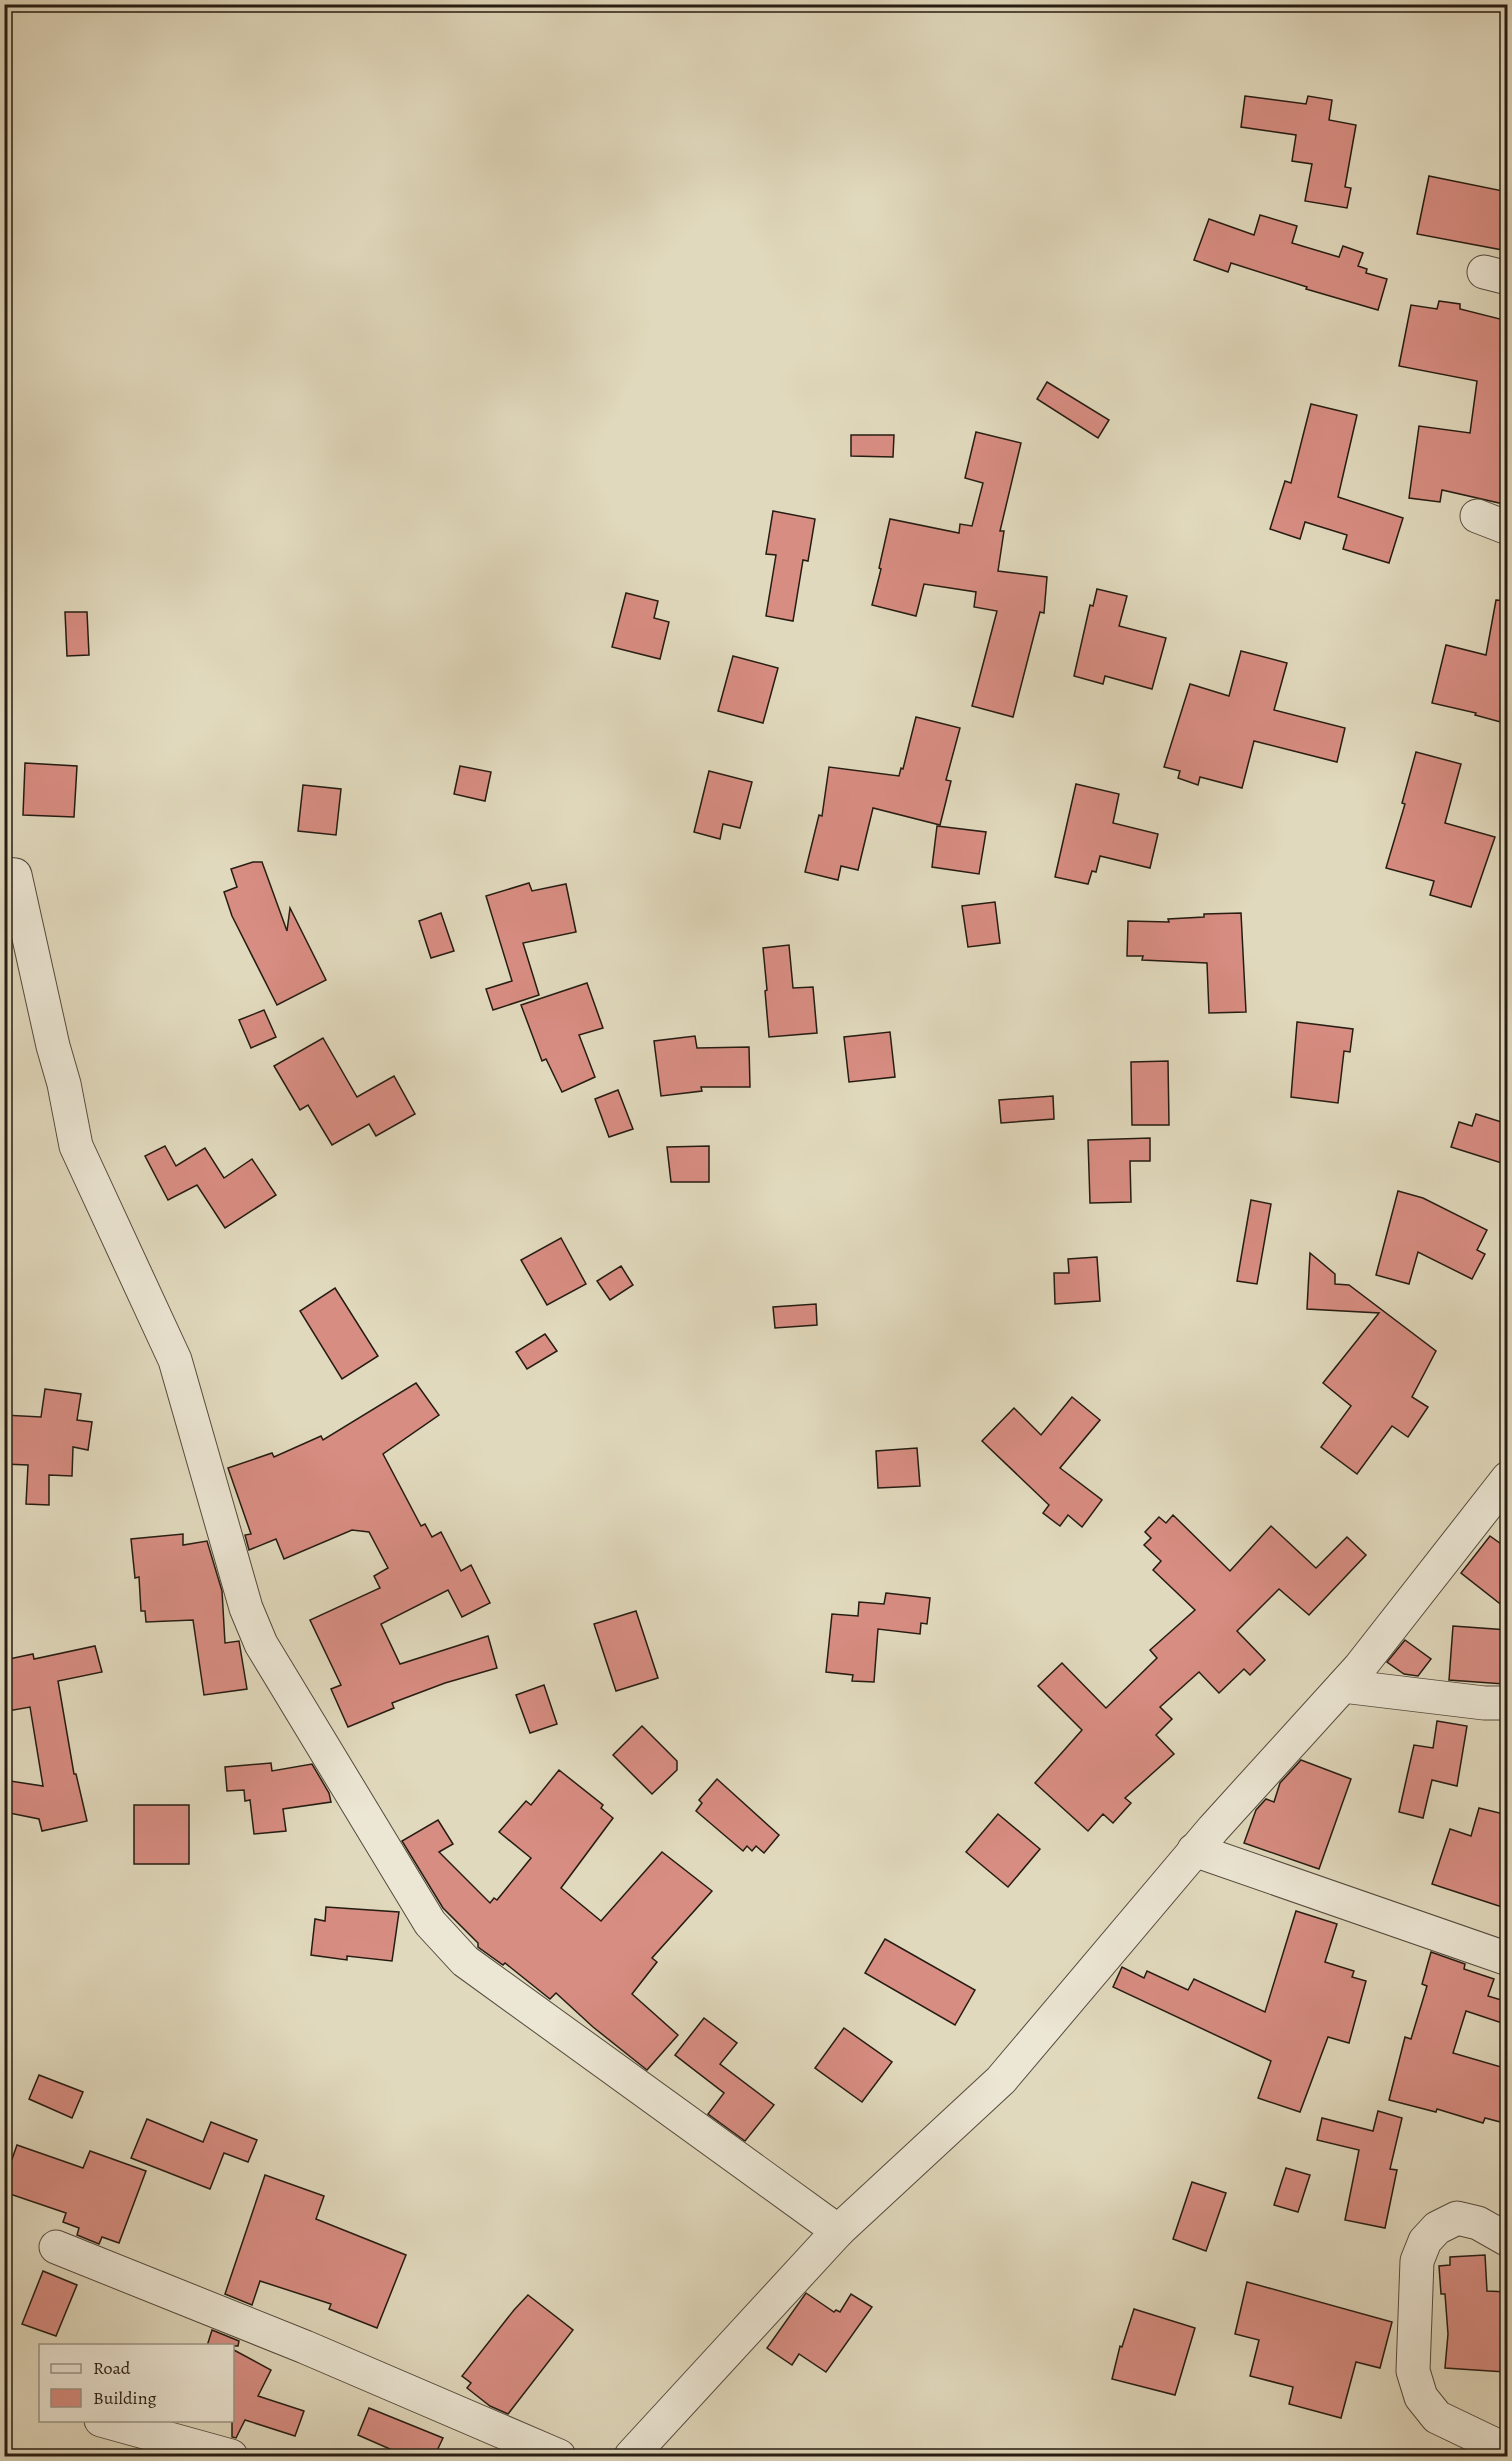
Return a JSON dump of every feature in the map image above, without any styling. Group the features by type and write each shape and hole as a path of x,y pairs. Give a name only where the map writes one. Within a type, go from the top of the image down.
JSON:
{"street":[{"path":"1477,516 1508,528"},
{"path":"4,874 15,875 53,1046 64,1084 76,1146 175,1360 246,1608 261,1644 429,1923 465,1961 838,2231"},
{"path":"631,2457 838,2231 1001,2080 1194,1850 1343,1686 1508,1478"},
{"path":"1343,1686 1484,1703 1508,1703"},
{"path":"1194,1850 1508,1959"},
{"path":"1508,2240 1478,2223 1457,2218 1437,2228 1425,2241 1417,2261 1413,2371 1421,2397 1437,2417 1508,2451"},
{"path":"56,2247 305,2347 558,2457"},
{"path":"106,2422 231,2457"}],"building":[{"path":"1245,96 1306,104 1308,96 1332,100 1329,120 1356,125 1345,187 1351,188 1347,208 1305,201 1312,164 1292,161 1296,135 1241,127"},
{"path":"1429,176 1508,192 1508,251 1417,234"},
{"path":"1260,215 1297,226 1292,243 1339,257 1343,246 1363,253 1358,266 1367,269 1366,273 1387,279 1378,310 1306,289 1307,287 1231,263 1228,272 1194,260 1209,219 1254,235"},
{"path":"1439,301 1460,304 1460,309 1508,321 1508,505 1442,490 1440,502 1409,498 1419,426 1470,433 1477,381 1399,366 1411,305 1437,309"},
{"path":"1047,382 1109,420 1098,438 1037,399"},
{"path":"1311,404 1357,415 1338,497 1403,518 1389,563 1343,549 1347,535 1305,522 1300,539 1270,529 1285,481 1291,483"},
{"path":"976,432 1021,443 1000,531 1004,531 998,571 1047,577 1044,613 1040,612 1013,717 972,706 997,611 974,607 976,592 924,584 916,616 872,605 890,519 959,533 960,524 972,526 983,483 965,478"},
{"path":"851,435 894,435 893,457 851,456"},
{"path":"773,511 815,519 808,561 803,560 793,621 766,616 776,555 766,554"},
{"path":"1097,589 1127,596 1119,626 1166,638 1152,689 1105,676 1103,684 1074,676 1090,605 1093,606"},
{"path":"626,593 658,601 654,618 669,622 660,659 612,647"},
{"path":"1496,600 1508,601 1508,724 1475,715 1476,713 1432,703 1446,645 1486,655"},
{"path":"65,612 87,612 89,655 67,656"},
{"path":"1241,651 1287,663 1274,710 1345,728 1337,762 1254,741 1242,788 1200,777 1198,785 1178,778 1180,771 1164,767 1190,684 1229,696"},
{"path":"733,656 778,668 763,723 718,711"},
{"path":"916,717 960,728 946,780 951,781 940,825 873,808 858,870 841,866 838,880 805,872 819,815 822,816 829,767 899,776 901,768 903,769"},
{"path":"1416,752 1461,764 1445,823 1495,837 1471,907 1430,895 1434,881 1386,868 1405,804 1402,803"},
{"path":"25,763 77,766 74,817 23,815"},
{"path":"460,766 491,772 485,801 454,794"},
{"path":"709,771 752,782 740,828 723,824 720,839 694,832"},
{"path":"1076,784 1119,794 1113,823 1158,834 1150,868 1100,856 1096,872 1092,871 1088,884 1055,877"},
{"path":"303,785 341,789 336,835 298,831"},
{"path":"937,826 986,832 979,874 932,867"},
{"path":"253,862 262,862 287,931 290,908 326,980 277,1005 232,916 224,892 237,887 231,869"},
{"path":"529,883 532,891 566,884 576,932 523,943 539,995 493,1010 486,989 512,981 486,896"},
{"path":"995,902 1000,943 968,947 962,906"},
{"path":"441,913 454,951 431,958 419,921"},
{"path":"1241,913 1246,1012 1209,1013 1207,963 1142,960 1143,956 1127,956 1128,921 1169,922 1168,919 1204,917 1204,914"},
{"path":"789,945 793,988 813,987 817,1033 769,1037 763,948"},
{"path":"587,983 603,1028 579,1035 595,1077 562,1092 546,1059 542,1061 521,1005"},
{"path":"264,1010 276,1037 251,1048 239,1020"},
{"path":"1297,1022 1353,1029 1350,1052 1344,1051 1338,1103 1291,1097"},
{"path":"890,1032 895,1077 849,1082 844,1037"},
{"path":"695,1036 697,1048 749,1047 750,1087 701,1087 702,1091 661,1096 654,1041"},
{"path":"323,1038 357,1097 394,1076 415,1114 376,1136 369,1124 332,1145 308,1105 300,1110 274,1066"},
{"path":"1168,1061 1169,1125 1132,1125 1131,1062"},
{"path":"618,1090 633,1129 609,1137 595,1099"},
{"path":"1053,1096 1054,1119 1001,1123 999,1100"},
{"path":"1476,1114 1508,1124 1508,1165 1451,1147 1459,1122 1472,1126"},
{"path":"1150,1138 1150,1161 1130,1161 1131,1202 1090,1203 1088,1140"},
{"path":"165,1146 176,1166 205,1148 224,1178 252,1159 276,1195 225,1228 197,1185 168,1200 145,1156"},
{"path":"709,1146 709,1182 671,1182 667,1147"},
{"path":"1398,1191 1423,1198 1487,1230 1477,1250 1485,1254 1472,1279 1418,1252 1409,1284 1376,1275"},
{"path":"1251,1200 1271,1204 1257,1284 1237,1281"},
{"path":"561,1238 586,1284 547,1305 521,1260"},
{"path":"1310,1253 1335,1274 1335,1284 1349,1285 1436,1351 1412,1397 1428,1407 1408,1437 1392,1426 1357,1474 1321,1447 1351,1406 1323,1383 1379,1313 1307,1309"},
{"path":"1097,1257 1100,1301 1055,1304 1054,1273 1069,1273 1068,1259"},
{"path":"621,1266 633,1285 610,1300 597,1281"},
{"path":"335,1288 378,1356 342,1379 300,1311"},
{"path":"816,1304 817,1325 775,1328 773,1307"},
{"path":"545,1334 557,1351 527,1369 516,1352"},
{"path":"416,1383 439,1415 383,1454 421,1526 425,1524 432,1537 441,1532 461,1571 471,1565 490,1603 462,1617 448,1590 381,1624 400,1664 488,1636 497,1668 445,1683 392,1703 394,1708 348,1727 331,1689 341,1685 310,1620 380,1588 374,1576 388,1568 369,1532 352,1530 284,1559 276,1539 249,1550 245,1535 251,1534 228,1468 272,1453 274,1457 321,1436 323,1440"},
{"path":"45,1389 81,1394 77,1420 92,1422 88,1450 73,1447 72,1476 49,1475 49,1505 26,1504 28,1465 4,1464 4,1415 41,1417"},
{"path":"1072,1397 1100,1420 1060,1468 1102,1500 1082,1527 1068,1515 1060,1526 1043,1513 1049,1505 982,1441 1014,1408 1041,1435"},
{"path":"917,1448 920,1486 878,1488 876,1451"},
{"path":"1173,1515 1230,1571 1271,1526 1316,1568 1347,1537 1366,1555 1309,1615 1279,1589 1237,1631 1265,1660 1250,1675 1244,1669 1219,1693 1199,1672 1160,1707 1172,1719 1156,1735 1174,1754 1125,1798 1131,1803 1113,1823 1103,1814 1088,1831 1035,1783 1082,1730 1038,1686 1062,1663 1106,1708 1157,1658 1150,1650 1195,1610 1153,1570 1161,1561 1144,1545 1151,1538 1145,1532 1159,1517 1166,1523"},
{"path":"183,1534 183,1545 207,1541 222,1591 225,1643 239,1641 247,1689 204,1695 193,1620 146,1622 145,1611 141,1611 139,1577 135,1578 131,1539"},
{"path":"1490,1536 1508,1549 1508,1610 1461,1573"},
{"path":"886,1593 930,1598 927,1624 921,1623 920,1634 878,1629 874,1682 852,1681 853,1675 826,1672 832,1614 858,1616 859,1602 884,1604"},
{"path":"636,1611 658,1678 616,1691 594,1624"},
{"path":"1453,1626 1508,1630 1504,1684 1449,1680"},
{"path":"1405,1640 1431,1659 1418,1676 1404,1674 1387,1662"},
{"path":"95,1646 102,1672 58,1681 74,1774 76,1774 87,1821 42,1831 39,1819 4,1812 4,1780 43,1786 30,1707 8,1711 4,1694 4,1660 33,1654 34,1659"},
{"path":"544,1685 557,1724 530,1733 516,1695"},
{"path":"1437,1721 1467,1726 1457,1786 1432,1780 1423,1818 1399,1812 1414,1745 1433,1748"},
{"path":"642,1726 677,1761 677,1770 652,1794 613,1755"},
{"path":"1301,1760 1351,1779 1319,1869 1244,1843 1256,1810 1266,1799 1274,1802 1280,1783"},
{"path":"271,1763 272,1771 312,1764 329,1793 331,1802 283,1809 286,1831 254,1834 250,1800 245,1801 244,1790 227,1791 225,1767"},
{"path":"559,1770 603,1805 601,1808 613,1818 561,1888 601,1921 662,1852 712,1891 652,1958 657,1962 632,1994 678,2035 647,2070 593,2027 556,1993 550,1999 505,1963 503,1965 478,1947 478,1943 443,1908 402,1841 438,1820 453,1844 439,1852 490,1903 494,1898 497,1900 531,1858 499,1832 526,1801 531,1805"},
{"path":"717,1779 779,1835 764,1853 756,1846 752,1851 747,1846 743,1851 696,1811 702,1803 699,1800"},
{"path":"134,1805 189,1805 189,1864 134,1864"},
{"path":"1479,1808 1508,1815 1508,1909 1432,1884 1450,1829 1471,1836"},
{"path":"998,1814 1040,1849 1008,1887 966,1852"},
{"path":"326,1907 399,1912 392,1961 347,1956 347,1960 311,1955 315,1919 325,1921"},
{"path":"1296,1911 1337,1924 1325,1962 1354,1971 1352,1977 1366,1981 1349,2043 1328,2037 1300,2112 1258,2098 1271,2061 1113,1987 1122,1967 1144,1978 1147,1971 1188,1990 1194,1979 1265,2012"},
{"path":"885,1939 975,1990 955,2025 865,1973"},
{"path":"1431,1952 1465,1964 1464,1969 1494,1979 1488,1996 1508,2002 1508,2025 1466,2011 1453,2053 1508,2069 1508,2124 1485,2118 1483,2123 1437,2109 1436,2112 1389,2100 1405,2037 1411,2039 1427,1986 1422,1984"},
{"path":"704,2018 737,2043 720,2064 774,2105 745,2141 708,2114 724,2093 675,2055"},
{"path":"844,2028 892,2062 862,2102 815,2068"},
{"path":"39,2075 83,2092 72,2118 29,2099"},
{"path":"1378,2111 1402,2118 1390,2169 1397,2170 1385,2228 1345,2220 1359,2150 1317,2140 1322,2118 1373,2131"},
{"path":"147,2119 203,2142 211,2122 257,2140 248,2162 224,2153 210,2189 131,2158"},
{"path":"17,2145 83,2168 90,2151 146,2171 119,2243 102,2237 99,2244 77,2235 79,2228 63,2222 66,2213 4,2192 4,2182"},
{"path":"1286,2168 1310,2175 1298,2212 1274,2205"},
{"path":"265,2175 324,2196 316,2219 406,2255 377,2328 329,2309 331,2304 260,2281 252,2305 225,2294"},
{"path":"1192,2182 1226,2193 1206,2251 1173,2239"},
{"path":"1485,2255 1487,2291 1508,2292 1505,2372 1445,2368 1448,2334 1445,2294 1441,2294 1439,2266 1450,2265 1450,2257"},
{"path":"43,2271 77,2285 56,2336 22,2324"},
{"path":"1247,2282 1392,2322 1380,2368 1356,2362 1341,2418 1289,2404 1293,2387 1250,2376 1259,2340 1235,2334"},
{"path":"806,2293 834,2312 836,2310 840,2312 851,2294 872,2307 826,2372 799,2354 792,2365 767,2348"},
{"path":"528,2295 573,2330 508,2414 490,2406 467,2388 471,2383 462,2376"},
{"path":"1134,2309 1195,2328 1175,2395 1112,2379 1120,2346 1122,2347"},
{"path":"212,2330 239,2341 238,2346 208,2344"},
{"path":"234,2350 271,2370 258,2396 304,2411 295,2436 245,2420 236,2438 232,2437"},
{"path":"369,2408 443,2438 434,2457 408,2457 358,2435"}]}
